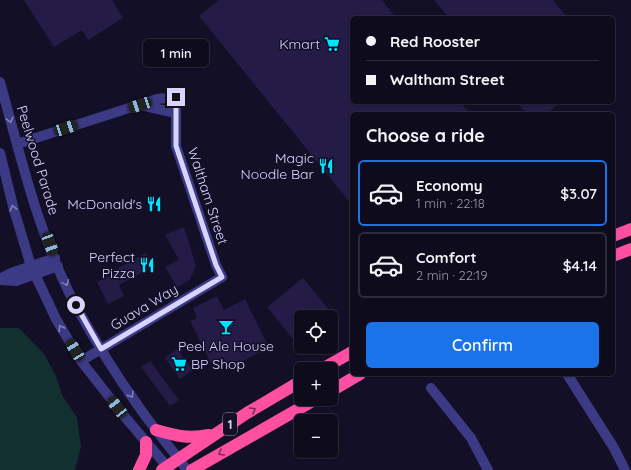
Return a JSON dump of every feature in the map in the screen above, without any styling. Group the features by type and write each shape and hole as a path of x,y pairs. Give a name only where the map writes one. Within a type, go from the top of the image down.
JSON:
{"highway":[{"path":"615,235 631,229"},
{"path":"615,255 631,250"},
{"path":"334,362 350,353"},
{"path":"338,387 357,376"},
{"name":"1","path":"166,469 178,458 294,385"},
{"name":"1","path":"192,470 304,406"},
{"path":"156,430 180,437 193,438 215,434"},
{"path":"139,470 146,455 146,442"}],"street":[{"name":"Peelwood Parade","path":"1,89 34,203 76,305 101,349 138,407 187,470"},
{"name":"Waltham Street","path":"140,105 157,99 176,97 176,146 216,265 222,277"},
{"path":"17,144 140,105 176,113"},
{"path":"0,153 14,210 32,271 56,319 81,360 166,469"},
{"path":"0,280 16,281 32,271 57,262"},
{"name":"Guava Way","path":"81,360 222,277"},
{"path":"568,376 614,448 625,470"},
{"path":"431,388 471,438 488,470"}],"green space":[{"path":"0,328 19,328 44,354 56,376 62,395 77,418 81,447 75,470 0,470"}],"building":[{"path":"24,0 112,0 123,18 88,40 82,30 54,47"},
{"path":"219,0 382,0 394,16 350,16 350,104 462,104 468,112 350,112 350,203 199,16"},
{"path":"434,0 553,0 566,16 447,16"},
{"path":"519,104 558,104 548,112 525,112"},
{"path":"184,227 196,266 190,280 177,287 165,267 179,260 165,235"},
{"path":"146,253 153,267 119,285 124,296 108,304 97,282 119,271 118,268"},
{"path":"303,278 329,310 294,310 294,340 267,307"},
{"path":"217,296 224,310 245,299 269,348 228,368 223,357 211,363 190,321 197,318 193,308"},
{"name":"BP Shop","path":"177,349 193,370 180,379 165,358"},
{"path":"150,361 179,400 170,406 141,367"}],"place":[{"name":"Kmart","path":"332,44"},
{"name":"Magic Noodle Bar","path":"326,166"},
{"name":"McDonald's","path":"154,204"},
{"name":"Perfect Pizza","path":"147,265"},
{"name":"Peel Ale House","path":"226,327"},
{"name":"BP Shop","path":"179,364"}],"route":[{"path":"76,305 101,349 222,277 216,265 176,146 176,97"}]}
